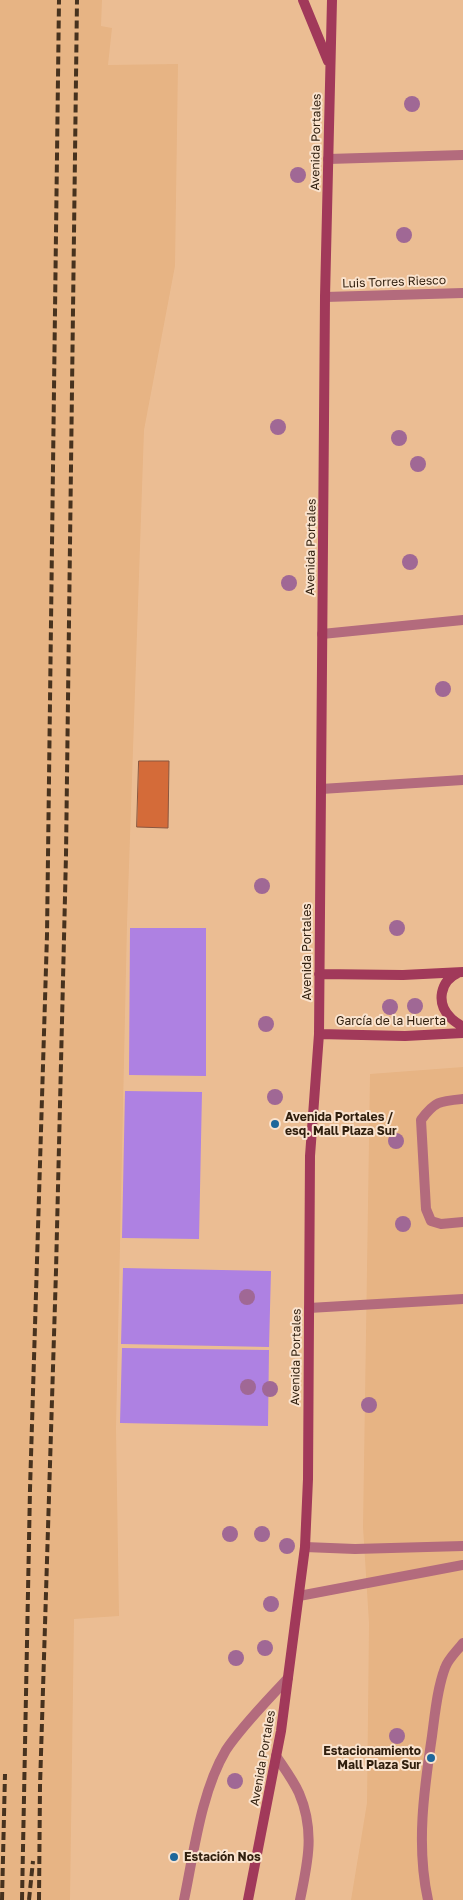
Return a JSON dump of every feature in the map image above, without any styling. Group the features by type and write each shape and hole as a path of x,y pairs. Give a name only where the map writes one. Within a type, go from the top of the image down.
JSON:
{"main road":[{"path":"303,0 330,65"},
{"name":"Avenida Portales","path":"248,1900 276,1756 305,1547 308,1478 310,1156 319,1034 325,297 332,0"},
{"path":"319,974 402,975 462,972"},
{"path":"462,972 448,978 445,982 442,998 443,1006 448,1015 463,1027"},
{"name":"García de la Huerta","path":"319,1034 405,1036 463,1033"}],"street":[{"path":"328,159 463,155"},
{"name":"Luis Torres Riesco","path":"325,297 463,293"},
{"path":"322,634 463,620"},
{"path":"321,789 463,780"},
{"path":"463,1099 440,1101 430,1107 421,1120 426,1209 432,1220 441,1224 463,1222"},
{"path":"309,1308 463,1299"},
{"path":"305,1547 365,1549 463,1546"},
{"path":"299,1596 463,1565"},
{"path":"428,1900 422,1848 422,1811 426,1772 445,1666 463,1643"},
{"path":"184,1900 202,1812 218,1766 226,1750 288,1678"},
{"path":"276,1756 298,1792 308,1821 308,1863 300,1900"}],"shaded area":[{"path":"0,0 102,0 101,26 112,28 108,65 178,64 175,266 144,430 127,924 116,1428 119,1616 74,1619 70,1900 0,1900"},
{"path":"130,928 206,928 206,1076 129,1075"},
{"path":"463,1067 463,1900 351,1900 367,1803 369,1623 363,1527 370,1074"},
{"path":"125,1091 202,1092 199,1239 122,1238"},
{"path":"123,1268 271,1271 269,1347 121,1344"},
{"path":"122,1348 269,1350 268,1426 120,1423"}],"building":[{"path":"139,761 169,761 168,828 137,827"}],"railway":[{"path":"22,1900 30,1489 47,935 59,0"},
{"path":"39,1900 40,1786 56,1271 66,855 77,0"},
{"path":"2,1900 5,1774"},
{"path":"29,1900 33,1861"}],"place":[{"name":"Avenida Portales / esq. Mall Plaza Sur","path":"275,1124"},
{"name":"Estacionamiento Mall Plaza Sur","path":"431,1758"},
{"name":"Estación Nos","path":"174,1857"}]}
